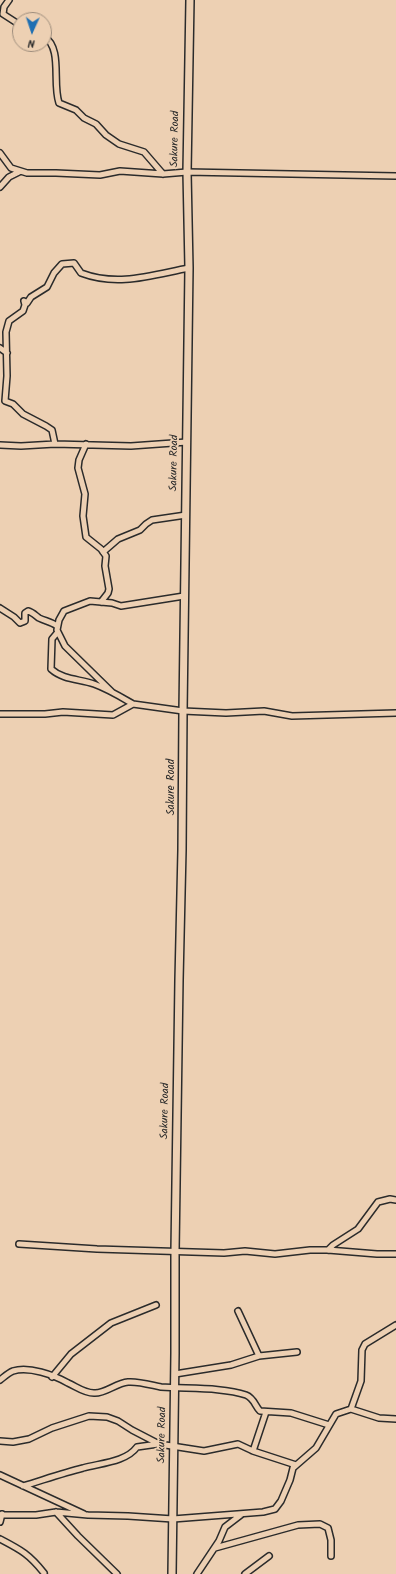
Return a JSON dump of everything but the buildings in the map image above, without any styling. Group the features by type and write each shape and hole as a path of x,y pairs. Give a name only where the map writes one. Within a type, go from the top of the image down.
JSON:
{"street":[{"path":"9,0 4,7 3,14 12,20"},
{"name":"Sakure Road","path":"172,1574 175,1388 175,1251 182,850 189,268 187,172 190,0"},
{"path":"52,44 56,63 55,89 59,103 76,110 84,118 96,124 106,135 119,144 144,152 163,174"},
{"path":"0,153 11,168 18,172 36,174 56,173 100,175 120,171 163,174 187,172 396,176"},
{"path":"0,187 9,177 18,172"},
{"path":"55,444 52,430 23,414 13,404 5,401 7,353 6,332 9,320 23,311 25,305 24,301 26,303 31,297 47,288 54,273 62,264 74,263 81,273 112,280 129,279 189,268"},
{"path":"0,348 7,353"},
{"path":"0,445 21,446 86,444 131,446 187,442"},
{"path":"86,444 79,460 78,468 85,494 83,516 86,538 106,556 105,566 109,589 108,593 101,602"},
{"path":"103,552 118,539 140,530 152,520 186,515"},
{"path":"184,596 121,606 112,603 90,601 64,612 57,626 57,633 52,639 51,669 60,676 95,684 133,704 183,711 226,713 264,711 292,716 396,713"},
{"path":"0,608 20,623 25,621 25,613 28,611 40,619 57,626"},
{"path":"57,633 62,638 65,646 112,692"},
{"path":"0,714 45,714 63,712 114,715 133,704"},
{"path":"328,1250 333,1245 358,1229 378,1202 390,1199 396,1200"},
{"path":"19,1244 97,1249 224,1253 245,1251 275,1254 298,1251 328,1250 396,1254"},
{"path":"52,1377 71,1354 111,1323 156,1305"},
{"path":"238,1311 259,1356"},
{"path":"351,1409 361,1381 362,1350 365,1344 396,1325"},
{"path":"175,1374 231,1364 259,1356 297,1352"},
{"path":"0,1380 12,1372 24,1369 67,1382 82,1390 92,1393 98,1393 117,1384 129,1382 175,1388 221,1391 250,1397 260,1411 291,1413 328,1425"},
{"path":"0,1522 1,1514 36,1515 56,1512 173,1519 274,1509 281,1501 286,1491 292,1468 316,1448 328,1425 336,1414 351,1409 379,1418 396,1419"},
{"path":"253,1452 266,1412"},
{"path":"0,1441 13,1442 29,1439 52,1428 89,1416 107,1417 118,1421 159,1444"},
{"path":"23,1486 112,1461 132,1453 137,1446 159,1444 169,1444 174,1447 204,1451 238,1444 253,1452 296,1464"},
{"path":"0,1475 88,1515"},
{"path":"56,1512 116,1574"},
{"path":"197,1574 215,1548 225,1527 243,1513"},
{"path":"215,1548 298,1525 320,1524 328,1528 331,1540 331,1556"},
{"path":"0,1539 24,1551 44,1573"},
{"path":"245,1574 269,1556"}]}
